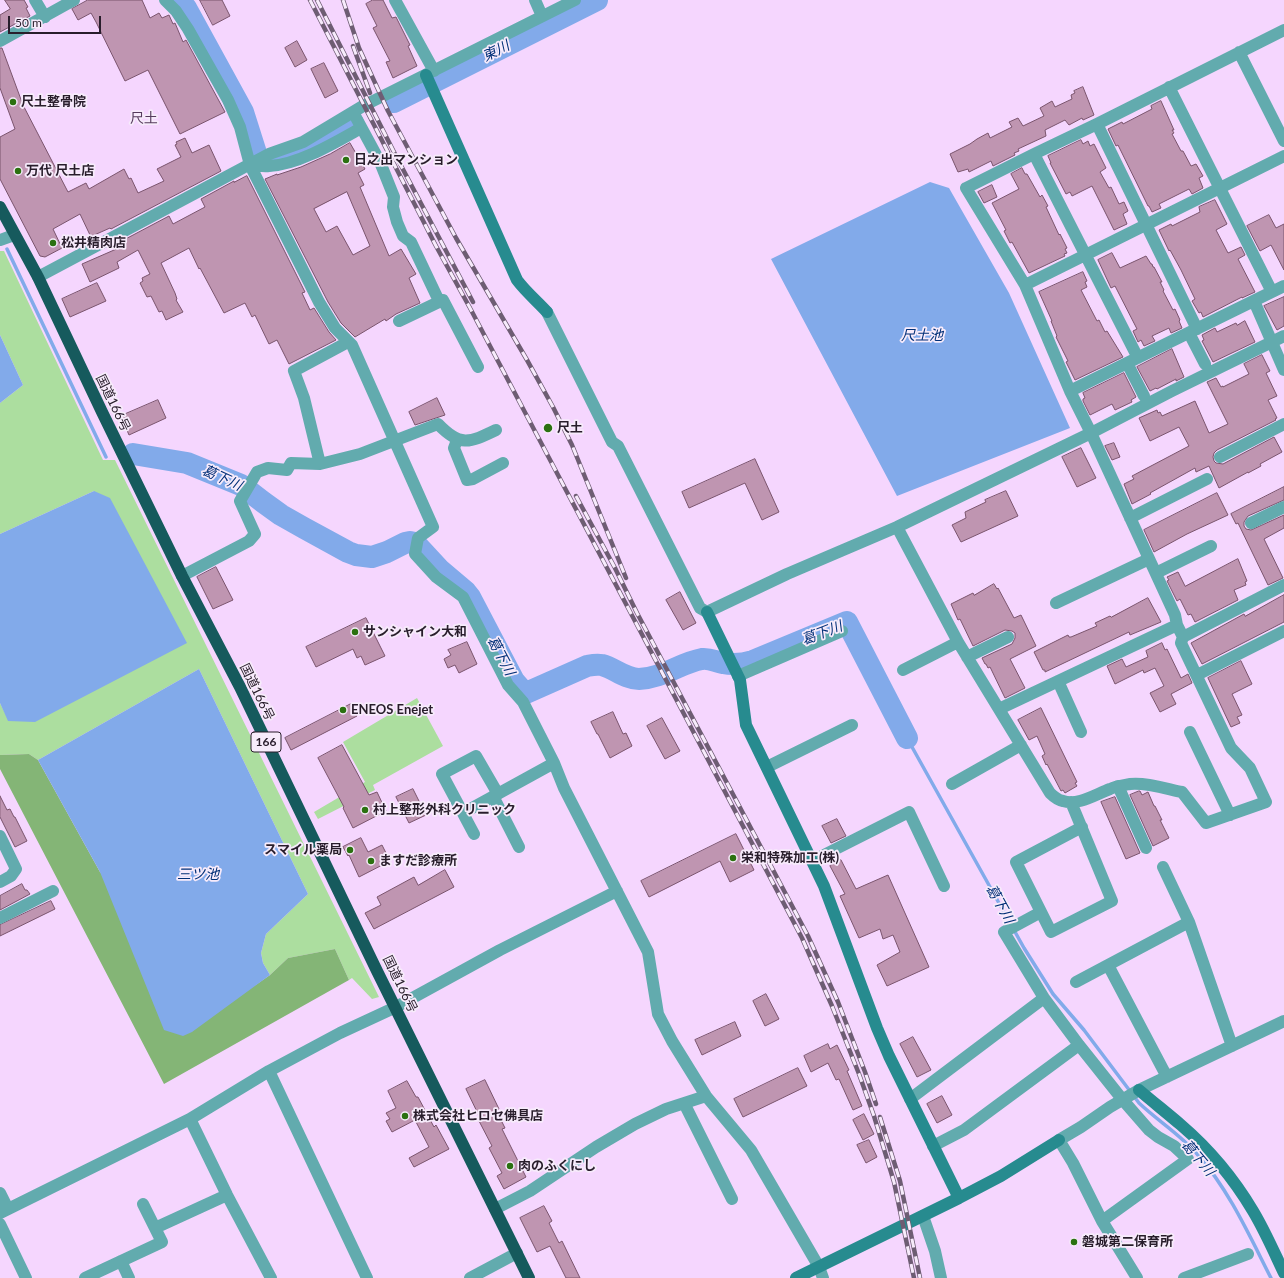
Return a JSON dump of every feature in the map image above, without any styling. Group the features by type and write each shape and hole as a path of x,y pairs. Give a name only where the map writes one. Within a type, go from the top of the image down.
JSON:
{"highway":[{"name":"国道166号","path":"0,207 14,235 38,276 182,576 240,687 529,1278"}],"street":[{"path":"35,0 45,17"},
{"path":"0,42 74,0"},
{"path":"165,0 176,11 188,29 228,100 240,127 250,164 319,302 335,328 352,346 433,527 418,538 415,554 436,577 462,597 508,685 524,702 564,788 648,952 658,1014 672,1041 706,1096 751,1150 821,1272"},
{"path":"395,0 517,280 547,312 612,442 618,446 700,608 707,612 740,680 746,725 812,861 832,906 877,1028 959,1198"},
{"path":"535,0 542,16"},
{"path":"38,276 269,154 303,142 354,112 429,77 542,16 575,0"},
{"path":"1183,637 1156,573 1070,391 1025,285 966,188 1284,30"},
{"path":"1239,52 1284,141"},
{"path":"1169,87 1272,292"},
{"path":"354,112 380,162 394,197 393,207 403,236 411,242 439,301"},
{"path":"1097,124 1146,224 1193,331 1205,364"},
{"path":"250,164 268,166 285,163 331,144 361,128"},
{"path":"1034,154 1085,255 1133,361 1144,396"},
{"path":"1025,285 1284,156"},
{"path":"0,240 14,235"},
{"path":"1070,391 1284,286"},
{"path":"399,321 443,300 478,367"},
{"path":"1254,301 1284,370"},
{"path":"707,612 787,574 897,527 1091,433 1284,336"},
{"path":"320,464 304,398 294,371 348,342"},
{"path":"182,576 249,541 255,534 240,501 257,472 268,468 287,470 291,463 320,464 360,454 438,424 448,435 457,440 468,440 496,430"},
{"path":"1220,457 1284,424"},
{"path":"457,440 454,448 467,480 473,479 503,463"},
{"path":"1130,518 1207,480"},
{"path":"1251,523 1284,507"},
{"path":"897,527 958,642 1050,793 1063,802 1071,802 1118,786 1142,784 1182,792 1206,823 1266,802 1250,768 1231,748 1181,643 1183,637 1284,585"},
{"path":"1156,573 1211,546"},
{"path":"1056,603 1149,559"},
{"path":"999,709 1177,625"},
{"path":"738,676 842,631"},
{"path":"1196,675 1284,631"},
{"path":"968,657 1008,636"},
{"path":"903,670 958,642"},
{"path":"1058,681 1081,732"},
{"path":"767,767 852,725"},
{"path":"1190,732 1230,815"},
{"path":"952,784 1021,745"},
{"path":"474,834 442,774 476,756 519,846"},
{"path":"463,813 554,764"},
{"path":"1118,786 1146,848"},
{"path":"1071,802 1082,827 1112,901 1051,932 1016,862 1082,827"},
{"path":"812,861 909,812 944,886"},
{"path":"0,836 16,869 11,876 0,882"},
{"path":"1163,867 1189,922 1232,1046"},
{"path":"0,918 53,890"},
{"path":"0,1193 4,1211 190,1119 269,1071 340,1033 396,1007 500,950 617,891"},
{"path":"1041,912 1004,932 1044,998 1122,1099 1149,1130 1174,1146 1188,1159 1102,1221"},
{"path":"1076,982 1189,922"},
{"path":"1108,965 1167,1077"},
{"path":"910,1099 1044,998"},
{"path":"796,1278 821,1272 923,1216 1001,1176 1122,1099 1139,1090 1284,1022"},
{"path":"933,1146 964,1130 1079,1045"},
{"path":"269,1071 367,1278"},
{"path":"1139,1090 1199,1142 1235,1185 1265,1232 1284,1273"},
{"path":"495,1209 530,1191 596,1147 635,1124 666,1109 706,1096"},
{"path":"684,1103 732,1199"},
{"path":"190,1119 227,1196 271,1278"},
{"path":"1059,1140 1073,1163 1102,1221 1137,1278"},
{"path":"155,1228 227,1196"},
{"path":"86,1278 162,1242 143,1204"},
{"path":"923,1216 935,1251 941,1278"},
{"path":"0,1224 26,1278"},
{"path":"470,1278 517,1253"},
{"path":"1184,1278 1248,1254"},
{"path":"121,1261 130,1278"}],"green space":[{"path":"0,251 4,251 103,460 115,460 379,997 372,999 352,978 349,980 335,949 288,958 270,975 263,963 261,953 266,934 308,894 199,669 38,760 29,754 0,755 0,703 9,721 94,491 0,534 0,403 23,385 0,335"},
{"path":"417,698 443,746 373,785 375,790 318,819 314,812 365,782 343,742"},
{"path":"29,754 38,760 100,872 254,986 270,975 288,958 335,949 349,980 164,1084 0,769 0,755"}],"water":[{"name":"尺土池","path":"930,182 949,188 1009,293 1070,428 897,496 771,259"},
{"path":"0,335 23,385 0,403"},
{"path":"94,491 110,498 187,643 35,722 8,721 0,703 0,534"},
{"name":"三ツ池","path":"199,669 308,894 266,934 261,953 263,963 270,975 192,1032 183,1036 164,1030 100,872 38,760"}],"building":[{"path":"5,0 24,0 28,7 26,8 30,16 0,32 0,15 10,9"},
{"path":"88,0 142,0 150,18 159,13 162,18 169,15 173,24 175,23 183,42 186,40 225,112 180,134 148,70 125,81 91,13 78,20 72,9"},
{"path":"200,0 222,0 230,16 213,25"},
{"path":"373,0 383,0 392,18 396,17 410,45 408,46 417,66 393,78 386,62 390,61 373,28 377,26 366,4"},
{"path":"297,41 307,60 295,67 285,48"},
{"path":"0,48 2,48 23,105 68,192 86,183 89,189 124,169 129,179 131,178 138,193 164,181 157,169 181,157 175,145 177,144 176,142 185,138 192,153 209,145 221,171 111,229 110,228 92,236 90,235 80,214 53,229 62,248 45,257 40,256 0,179 0,137 15,129 0,88"},
{"path":"324,63 338,91 325,98 311,69"},
{"path":"1083,87 1094,115 1083,120 1082,118 1069,125 1065,120 1045,130 1046,136 1018,149 1019,151 1014,153 1015,155 993,166 991,161 969,172 968,169 958,172 950,154 988,133 990,138 1012,127 1009,122 1018,118 1023,126 1044,116 1040,108 1052,101 1055,107 1072,99 1071,95 1075,93 1074,91"},
{"path":"1161,101 1174,130 1172,130 1174,133 1172,134 1181,151 1183,151 1191,166 1196,164 1203,176 1199,178 1203,188 1192,194 1189,189 1159,204 1161,208 1152,212 1118,145 1116,146 1108,129 1122,122 1123,124 1152,109 1151,106"},
{"path":"1081,140 1083,144 1088,141 1090,146 1094,144 1106,168 1100,172 1109,188 1111,187 1119,204 1124,202 1128,211 1123,214 1127,224 1114,230 1092,186 1072,196 1070,192 1066,194 1050,163 1048,156"},
{"path":"350,143 365,169 358,173 364,185 360,187 389,256 401,249 416,274 409,278 420,303 396,314 386,321 385,319 355,337 341,323 328,302 265,179 301,167","holes":["347,192 370,246 353,255 337,226 326,232 314,209"]},
{"path":"1022,168 1040,197 1042,195 1048,206 1046,207 1059,235 1060,234 1067,248 1065,249 1067,253 1064,254 1065,256 1029,273 1012,242 1010,243 1004,231 1006,230 992,203 1019,189 1011,174"},
{"path":"247,176 305,292 302,293 310,310 314,308 329,332 336,340 289,364 277,340 269,344 255,315 252,317 245,303 224,313 189,248 161,263 175,293 176,300 183,312 166,320 162,311 159,312 151,296 147,297 140,283 143,281 142,278 150,274 138,250 117,262 119,268 90,282 82,264 121,247 118,243 169,216 173,224 205,207 201,199 234,181"},
{"path":"992,185 997,197 984,203 978,192"},
{"path":"1215,200 1227,224 1216,230 1228,253 1241,247 1245,255 1238,259 1255,292 1203,317 1192,301 1195,299 1159,230 1171,224 1172,226 1200,212 1199,207"},
{"path":"1269,215 1276,228 1284,224 1284,270 1271,245 1260,251 1247,226"},
{"path":"1112,253 1120,268 1146,256 1162,282 1160,282 1164,290 1163,291 1173,310 1175,309 1182,328 1171,333 1169,328 1152,336 1155,341 1144,346 1141,340 1138,342 1133,331 1137,329 1115,286 1111,288 1098,260"},
{"path":"1083,272 1087,281 1085,282 1087,287 1081,290 1097,321 1099,320 1105,332 1107,331 1123,357 1075,380 1066,362 1068,361 1056,337 1057,336 1052,321 1039,292"},
{"path":"97,283 106,301 70,317 62,299"},
{"path":"1284,297 1284,326 1277,330 1264,306"},
{"path":"1245,321 1255,342 1213,362 1202,341 1204,340 1202,335 1215,328 1217,332 1236,323 1237,325"},
{"path":"1172,349 1184,377 1150,391 1137,367"},
{"path":"1262,355 1270,371 1266,373 1277,396 1268,400 1277,418 1275,419 1276,420 1217,450 1213,457 1216,463 1223,464 1274,437 1282,452 1260,464 1261,466 1219,488 1209,466 1196,472 1195,468 1132,504 1124,484 1134,479 1132,476 1189,446 1179,427 1150,441 1139,418 1157,410 1162,416 1195,401 1209,433 1228,424 1207,382 1216,378 1221,387 1223,387 1249,374 1244,364"},
{"path":"1124,373 1136,397 1131,400 1132,402 1115,410 1112,404 1090,415 1083,401 1085,398 1083,393"},
{"path":"437,398 445,415 415,425 409,412"},
{"path":"158,400 166,418 129,435 121,416"},
{"path":"1114,443 1120,457 1112,460 1105,446"},
{"path":"1081,448 1096,478 1077,487 1062,457"},
{"path":"755,459 779,512 762,520 745,483 689,508 682,492"},
{"path":"1284,487 1284,500 1248,516 1244,522 1246,529 1251,530 1284,515 1284,528 1264,539 1283,578 1268,585 1238,523 1236,524 1231,514"},
{"path":"1006,491 1018,516 961,542 952,525 966,518 965,512 986,502 985,500"},
{"path":"1217,493 1228,515 1187,534 1154,552 1144,530"},
{"path":"1238,559 1247,581 1245,582 1246,585 1234,590 1238,600 1195,622 1191,614 1188,615 1180,599 1177,601 1167,581 1169,580 1167,577 1178,572 1185,586"},
{"path":"216,567 233,600 213,609 197,577"},
{"path":"994,584 997,589 998,588 1014,618 1021,615 1036,646 1010,659 1025,688 1005,698 990,667 988,668 982,658 1012,644 1015,638 1015,633 1005,630 973,646 960,619 958,620 951,604 973,593 974,595"},
{"path":"680,592 696,623 683,630 666,600"},
{"path":"1284,595 1284,622 1202,664 1191,643 1244,614 1245,616"},
{"path":"1148,598 1161,622 1130,635 1129,632 1045,672 1045,670 1043,670 1034,652 1068,635 1071,637 1097,626 1095,623 1110,616 1111,617"},
{"name":"サンシャイン大和","path":"366,618 385,656 365,665 361,656 357,658 353,649 316,667 306,647"},
{"path":"467,642 477,664 459,673 455,665 448,668 444,659 451,655 448,650"},
{"path":"1162,643 1165,650 1167,649 1181,678 1188,674 1192,683 1171,694 1176,704 1160,712 1150,693 1164,686 1155,668 1144,673 1143,670 1115,684 1107,666 1122,659 1126,667 1148,657 1146,651"},
{"path":"1241,661 1252,684 1232,694 1242,715 1237,717 1240,723 1231,727 1208,678"},
{"path":"351,704 357,716 291,750 285,738"},
{"path":"1041,708 1077,782 1075,783 1077,786 1065,793 1063,790 1061,791 1047,764 1046,765 1042,756 1045,754 1037,736 1029,740 1018,720"},
{"path":"613,712 623,734 626,733 632,746 610,758 591,722"},
{"path":"662,718 680,751 665,759 647,726"},
{"path":"342,745 369,795 377,792 386,811 353,828 343,808 344,807 318,758"},
{"path":"413,789 426,815 409,823 396,797"},
{"path":"1139,791 1142,795 1148,792 1169,838 1153,846 1130,795"},
{"path":"0,796 7,810 10,809 15,817 27,841 15,847 0,817"},
{"path":"1115,797 1140,853 1126,859 1101,802"},
{"path":"837,819 846,836 831,843 822,826"},
{"path":"736,834 754,870 730,882 720,861 649,897 641,881"},
{"name":"ますだ診療所","path":"361,838 368,852 382,845 390,861 359,877 349,855 348,856 343,847"},
{"path":"841,860 856,889 888,875 929,967 887,986 877,965 900,952 893,935 883,939 880,929 859,938 840,896 845,894 830,866"},
{"path":"445,870 454,887 374,929 365,913 381,905 377,897 414,877 418,885"},
{"path":"22,884 25,890 27,890 30,894 0,910 0,896"},
{"path":"51,901 55,909 0,936 0,925"},
{"path":"766,994 779,1019 765,1026 753,1001"},
{"path":"735,1022 741,1036 702,1055 695,1040"},
{"path":"913,1037 931,1070 917,1077 900,1044"},
{"path":"828,1044 830,1049 837,1045 849,1070 847,1071 862,1106 853,1110 839,1079 836,1080 828,1063 811,1072 804,1056"},
{"path":"798,1068 807,1086 743,1117 734,1099"},
{"path":"485,1080 499,1109 496,1110 505,1128 502,1129 526,1177 504,1189 497,1176 502,1173 489,1148 492,1146 479,1121 481,1120 466,1089"},
{"path":"407,1081 416,1097 418,1097 434,1127 436,1125 449,1149 414,1167 409,1158 429,1147 415,1120 392,1132 386,1121 390,1119 386,1113 396,1108 388,1091"},
{"path":"942,1096 952,1115 937,1123 927,1104"},
{"path":"864,1114 874,1134 863,1140 853,1120"},
{"path":"869,1140 877,1157 866,1163 857,1145"},
{"path":"544,1206 552,1221 549,1223 559,1243 562,1241 580,1278 566,1278 550,1246 537,1252 520,1218"}],"waterway":[{"name":"東川","path":"179,0 186,8 243,112 256,153"},
{"name":"東川","path":"394,102 597,0"},
{"name":"東川","path":"267,161 293,155 353,123"},
{"name":"葛下川","path":"7,249 106,457"},
{"name":"葛下川","path":"133,454 187,463 241,485 281,515 356,555 372,557 387,552 405,543 415,543 440,570 470,597 514,681 526,693 592,665 602,665 634,679 639,679 656,676 702,659 730,664 746,663 847,622 907,738"},
{"name":"葛下川","path":"907,738 1024,948 1053,994 1084,1030 1139,1103 1184,1141 1198,1155 1220,1183 1247,1230 1271,1278"}],"railway":[{"path":"310,0 436,246 802,938 832,1006 874,1116 894,1182 914,1278"},
{"path":"317,0 397,158 473,302"},
{"path":"343,0 359,48 388,111 456,238 527,360 572,445 626,578"},
{"path":"353,46 370,93"},
{"path":"576,496 808,936 838,1002 876,1104"},
{"path":"880,1117 900,1181 920,1278"}],"place":[{"name":"尺土整骨院","path":"13,102"},
{"name":"日之出マンション","path":"346,160"},
{"name":"万代 尺土店","path":"18,171"},
{"name":"松井精肉店","path":"53,243"},
{"name":"尺土","path":"548,428"},
{"name":"サンシャイン大和","path":"355,632"},
{"name":"ENEOS Enejet","path":"343,710"},
{"name":"村上整形外科クリニック","path":"365,810"},
{"name":"スマイル薬局","path":"350,850"},
{"name":"栄和特殊加工(株)","path":"733,858"},
{"name":"ますだ診療所","path":"371,861"},
{"name":"株式会社ヒロセ佛具店","path":"405,1116"},
{"name":"肉のふくにし","path":"510,1166"},
{"name":"磐城第二保育所","path":"1074,1242"}],"district":[{"name":"尺土","path":"144,118"}]}
